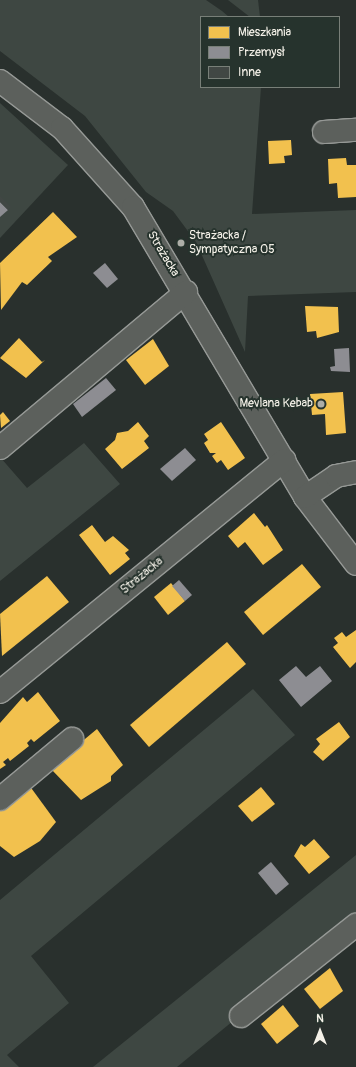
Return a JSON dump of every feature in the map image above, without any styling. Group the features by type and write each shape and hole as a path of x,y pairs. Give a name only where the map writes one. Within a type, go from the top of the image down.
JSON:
{"street":[{"name":"Strażacka","path":"0,81 62,128 116,185 148,229 305,497 356,564"},
{"path":"324,132 356,130"},
{"path":"0,448 186,292"},
{"name":"Strażacka","path":"0,692 284,460"},
{"path":"305,497 336,476 356,472"},
{"path":"0,799 72,739"},
{"path":"241,1016 356,925"}],"shaded area":[{"path":"0,0 206,0 228,16 200,16 200,88 261,88 252,214 356,210 356,292 248,296 245,352 196,242 173,211 146,192 85,116 0,51"},
{"path":"228,0 258,0 260,16 249,16"},
{"path":"0,103 68,165 0,238"},
{"path":"84,443 120,484 0,581 0,457 27,488"},
{"path":"253,689 295,735 31,956 69,1003 7,1055 19,1067 0,1067 0,900"},
{"path":"356,855 356,920 177,1067 93,1067"}],"building: Mieszkania":[{"path":"291,140 292,155 284,156 285,163 269,164 268,141"},
{"path":"346,158 347,165 356,165 356,197 338,198 337,183 329,184 328,159"},
{"path":"53,212 77,237 48,257 52,261 27,285 22,282 1,310 0,263"},
{"path":"305,306 338,307 339,332 317,338 316,331 307,332"},
{"path":"19,338 42,362 45,360 26,378 0,358"},
{"path":"153,339 169,366 145,385 126,360"},
{"path":"343,392 346,433 326,435 325,414 312,415 310,394"},
{"path":"3,412 10,421 1,428 0,415"},
{"path":"138,422 149,436 144,441 149,448 122,469 105,449 115,440 117,433 128,431"},
{"path":"221,422 245,458 228,470 221,460 217,463 212,456 216,453 210,453 204,443 208,440 204,434"},
{"path":"254,513 265,527 267,525 283,550 263,565 245,542 238,548 228,536"},
{"path":"92,525 105,542 113,536 129,550 125,553 130,559 110,575 79,535"},
{"path":"302,564 321,587 263,635 244,612"},
{"path":"47,576 69,602 2,656 0,614"},
{"path":"171,583 185,601 168,615 154,597"},
{"path":"356,630 356,662 350,668 333,647 338,643 334,638 342,632 346,637"},
{"path":"227,642 246,664 149,747 130,725"},
{"path":"38,692 60,721 34,742 31,739 27,743 29,746 10,761 8,758 3,762 6,765 0,769 0,723 23,697 27,702"},
{"path":"339,722 350,737 323,761 313,752 320,744 316,739"},
{"path":"97,729 123,765 111,776 111,781 81,800 50,768"},
{"path":"29,785 56,822 40,841 14,857 0,846 0,810"},
{"path":"261,787 275,804 252,822 238,806"},
{"path":"314,839 330,857 309,874 294,856 301,844 305,847"},
{"path":"330,968 343,991 320,1009 304,989"},
{"path":"283,1005 299,1026 277,1044 261,1024"}],"building: Przemysł":[{"path":"0,202 8,210 0,217"},
{"path":"105,263 118,279 107,288 93,273"},
{"path":"349,348 350,372 331,371 330,367 335,366 334,349"},
{"path":"106,378 116,390 82,417 73,404"},
{"path":"185,448 196,460 172,481 160,469"},
{"path":"179,580 192,595 185,601 172,586"},
{"path":"296,666 306,677 320,666 332,681 301,707 279,680"},
{"path":"271,862 289,884 276,895 258,873"}],"building: Inne":[{"path":"0,196 11,207 8,210 0,202"}],"place":[{"name":"Strażacka / Sympatyczna 05","path":"181,243"},
{"name":"Mevlana Kebab","path":"321,404"}]}
